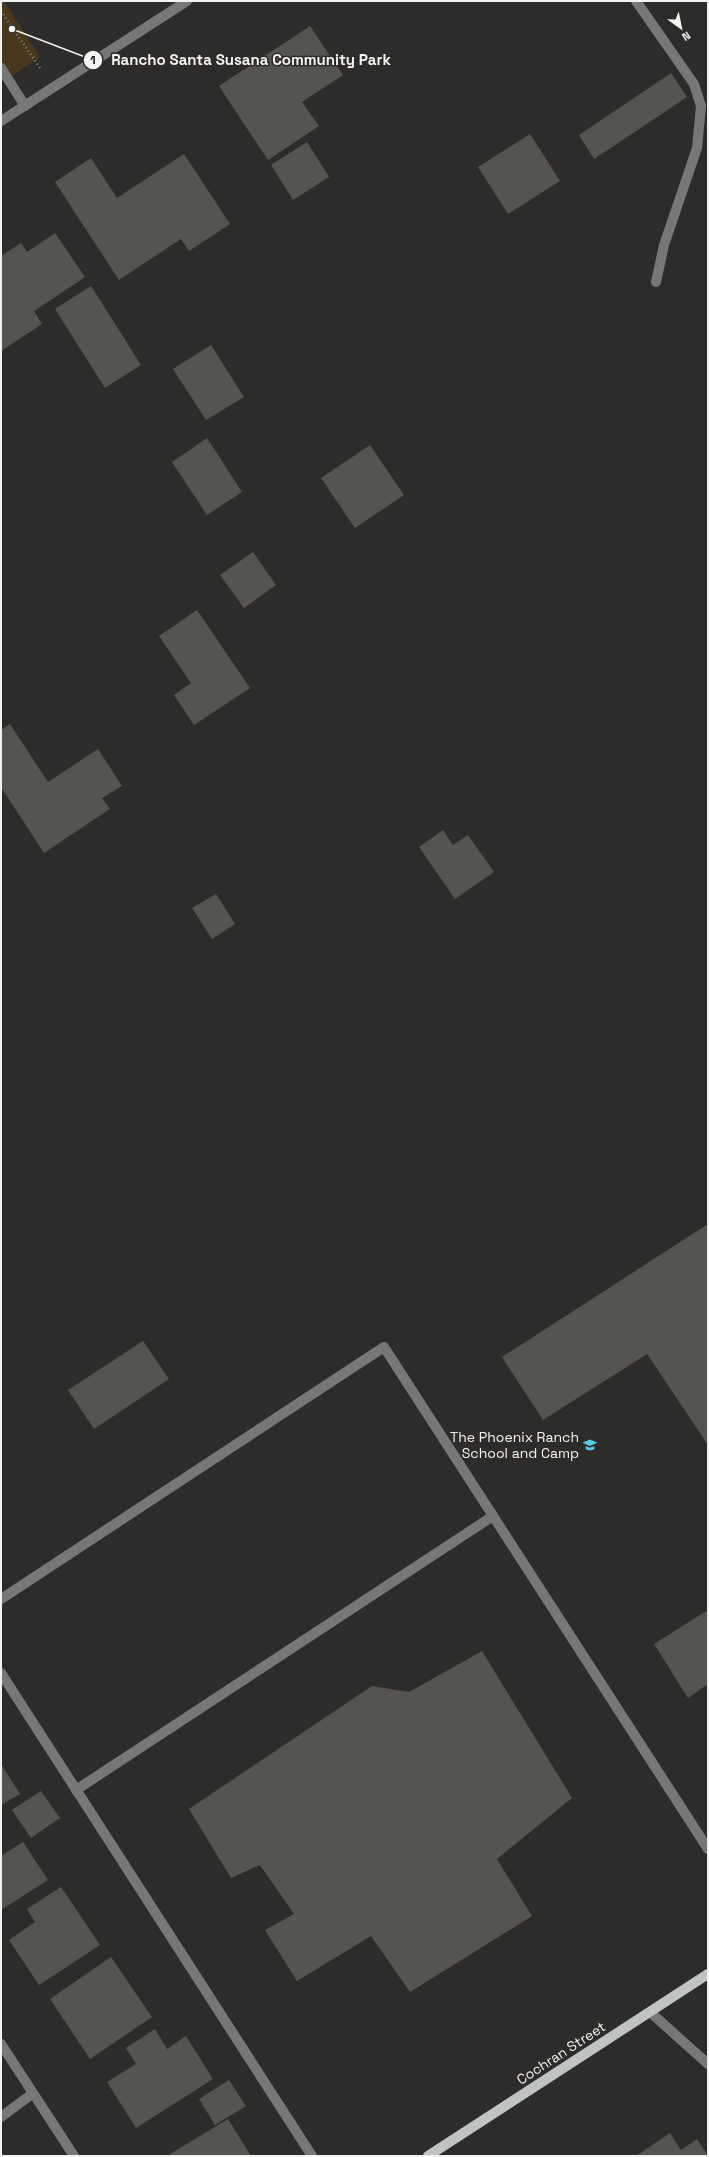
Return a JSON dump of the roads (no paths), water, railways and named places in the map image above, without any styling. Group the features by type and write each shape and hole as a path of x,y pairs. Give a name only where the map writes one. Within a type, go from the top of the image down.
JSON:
{"main road":[{"name":"Cochran Street","path":"428,2156 708,1974"}],"street":[{"path":"1,121 187,1"},
{"path":"636,1 694,84 701,106 697,148 664,245 656,282"},
{"path":"1,68 25,106"},
{"path":"1,1599 384,1347 708,1849"},
{"path":"76,1790 493,1516"},
{"path":"1,1673 312,2156"},
{"path":"650,2012 708,2064"},
{"path":"1,2044 32,2094 74,2156"},
{"path":"1,2117 32,2094"}],"place":[{"name":"Rancho Santa Susana Community Park","path":"12,29"},
{"name":"The Phoenix Ranch School and Camp","path":"590,1445"}]}
